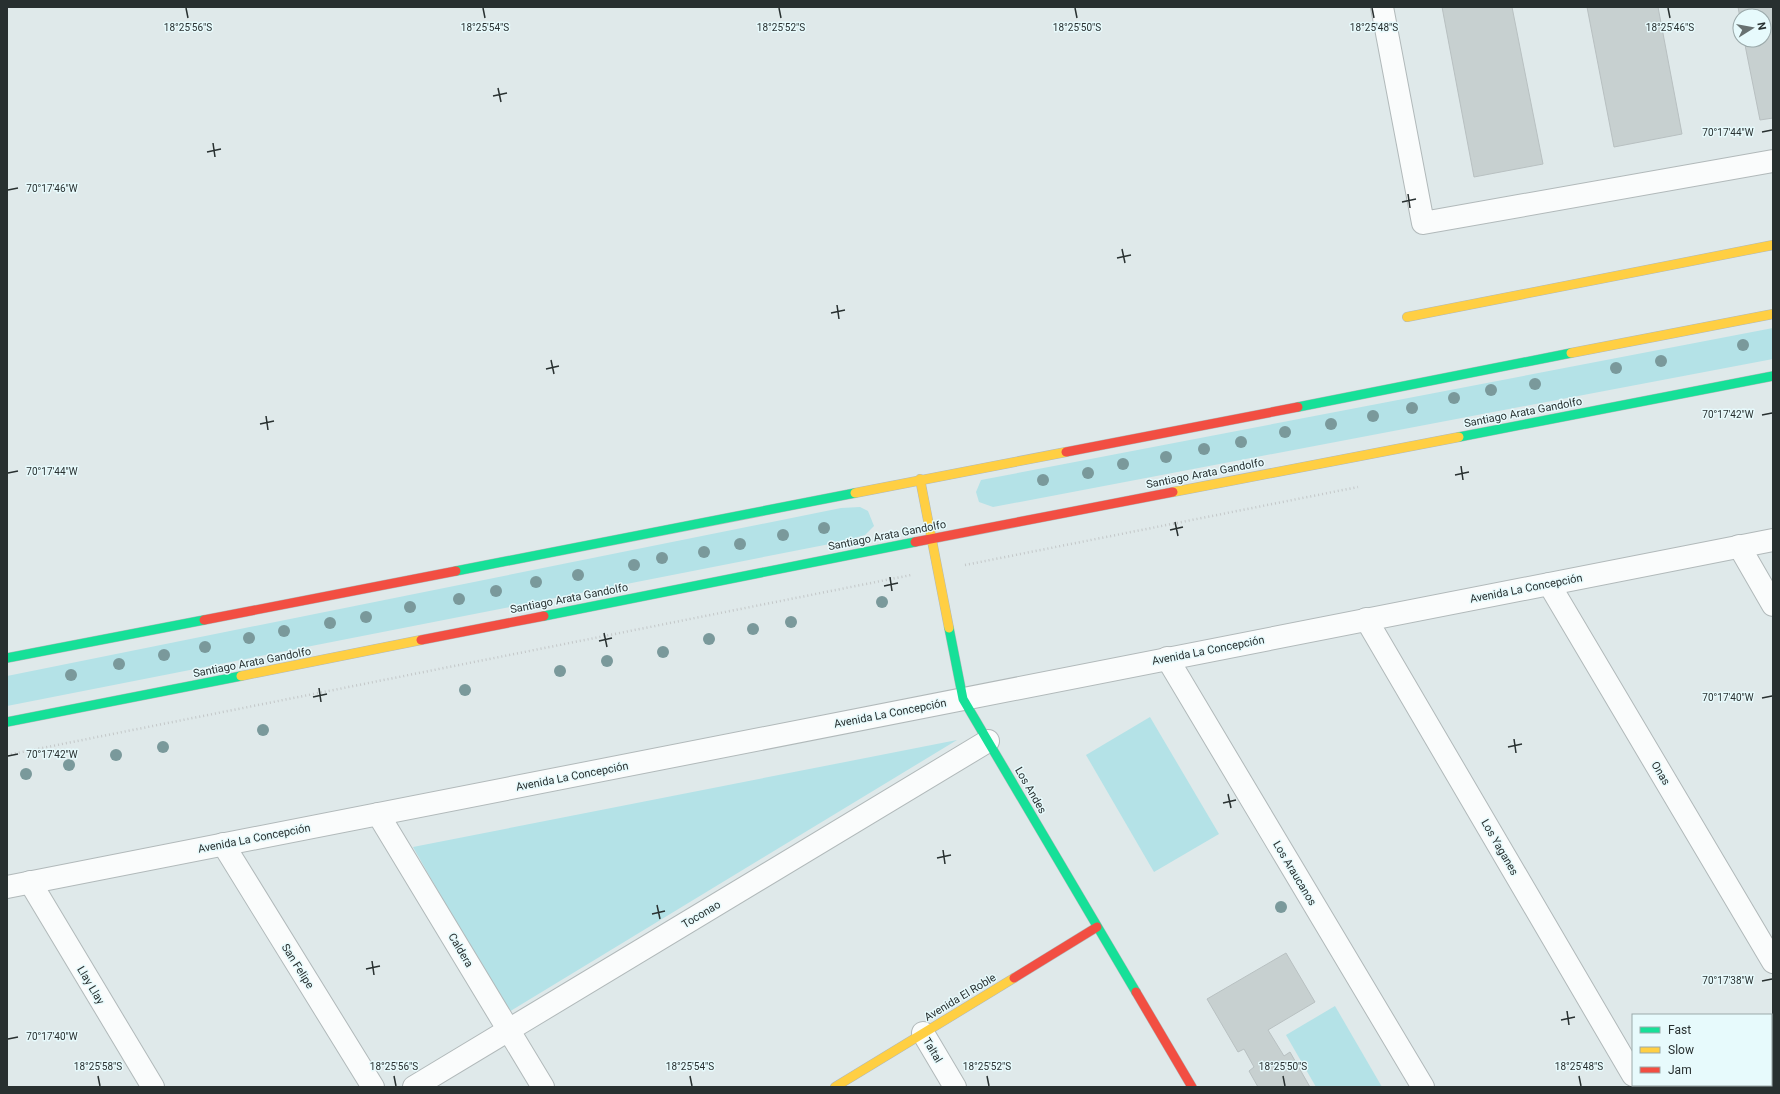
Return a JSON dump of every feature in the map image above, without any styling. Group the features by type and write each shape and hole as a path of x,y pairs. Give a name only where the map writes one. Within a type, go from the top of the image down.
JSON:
{"main road":[{"path":"1407,317 1773,245"},
{"path":"7,658 1773,314"},
{"name":"Santiago Arata Gandolfo","path":"7,722 932,539 1773,376"},
{"name":"Los Andes","path":"920,479 963,699 1192,1087"},
{"name":"Avenida El Roble","path":"835,1087 1098,927"}],"street":[{"path":"1382,7 1423,223 1773,160"},
{"name":"Avenida La Concepción","path":"7,886 1773,540"},
{"path":"1739,546 1773,605"},
{"name":"Onas","path":"1549,584 1773,962"},
{"name":"Los Yaganes","path":"1366,619 1632,1072"},
{"name":"Los Araucanos","path":"1167,658 1423,1087"},
{"name":"Toconao","path":"414,1087 988,741"},
{"name":"Caldera","path":"378,814 543,1087"},
{"name":"San Felipe","path":"223,844 373,1087"},
{"name":"Llay Llay","path":"30,882 153,1087"},
{"name":"Taltal","path":"923,1033 955,1087"}],"path":[{"path":"7,755 1360,486"}],"shaded area":[{"path":"1773,328 1773,359 993,507 979,502 976,492 981,480"},
{"path":"860,507 868,511 874,526 865,535 840,542 7,706 7,676 841,508"},
{"path":"1150,717 1219,834 1154,872 1086,755"},
{"path":"957,740 507,1013 413,847"},
{"path":"1335,1006 1382,1087 1316,1087 1286,1035"}],"building":[{"path":"1442,7 1512,7 1543,164 1474,177"},
{"path":"1587,7 1658,7 1682,134 1614,147"},
{"path":"1773,7 1773,118 1760,120 1746,48 1772,48 1772,8 1738,8"},
{"path":"1286,953 1315,1002 1268,1030 1284,1056 1290,1052 1310,1087 1258,1087 1249,1071 1254,1067 1244,1049 1238,1052 1207,999"}],"traffic: fast":[{"path":"1298,407 1571,353"},
{"path":"1459,437 1773,376"},
{"path":"456,571 855,493"},
{"path":"544,616 915,542"},
{"path":"7,658 204,620"},
{"path":"949,628 963,699 1136,992"},
{"path":"7,722 241,676"}],"traffic: slow":[{"path":"1407,317 1773,245"},
{"path":"1571,353 1773,314"},
{"path":"1173,492 1459,437"},
{"path":"855,493 1066,452"},
{"path":"920,479 949,628"},
{"path":"241,676 421,640"},
{"path":"835,1087 1014,978"}],"traffic: jam":[{"path":"1066,452 1298,407"},
{"path":"915,542 1173,492"},
{"path":"204,620 456,571"},
{"path":"421,640 544,616"},
{"path":"1014,978 1097,927"},
{"path":"1136,992 1192,1087"}]}
